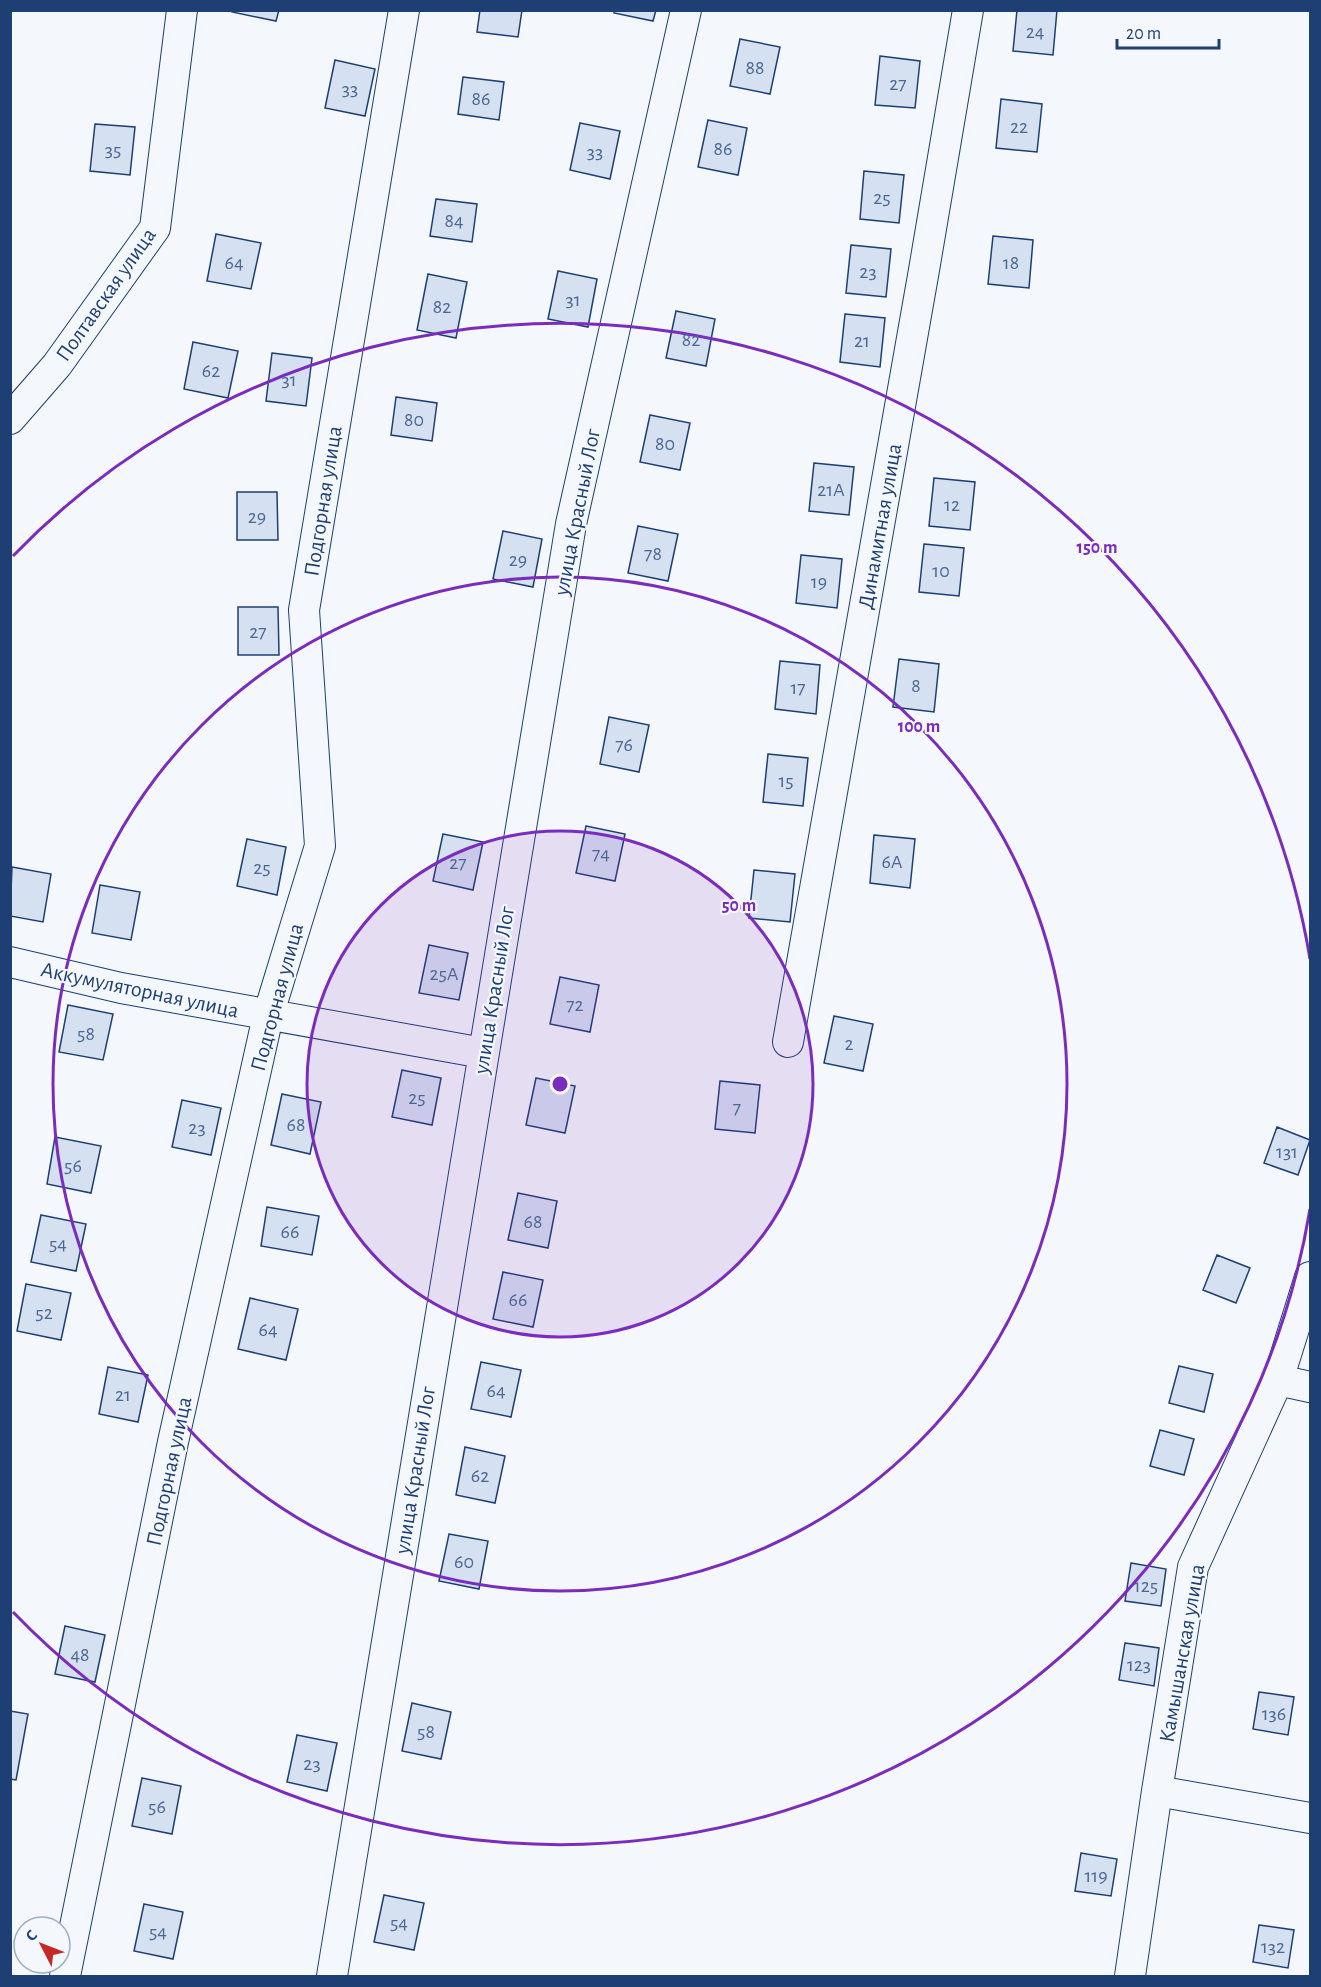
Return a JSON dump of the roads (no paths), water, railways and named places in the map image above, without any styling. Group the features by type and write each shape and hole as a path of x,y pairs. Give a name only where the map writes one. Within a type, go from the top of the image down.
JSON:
{"street":[{"name":"Полтавская улица","path":"10,419 57,365 155,228 182,10"},
{"name":"Подгорная улица","path":"66,1977 173,1442 268,1016 320,846 304,610 404,10"},
{"name":"улица Красный Лог","path":"332,1977 572,524 686,10"},
{"name":"Динамитная улица","path":"788,1042 968,10"},
{"name":"Аккумуляторная улица","path":"12,970 483,1053"},
{"name":"Камышанская улица","path":"1130,1977 1193,1567 1278,1380 1311,1277"},
{"path":"1278,1380 1311,1387"},
{"path":"1157,1791 1311,1818"}]}
